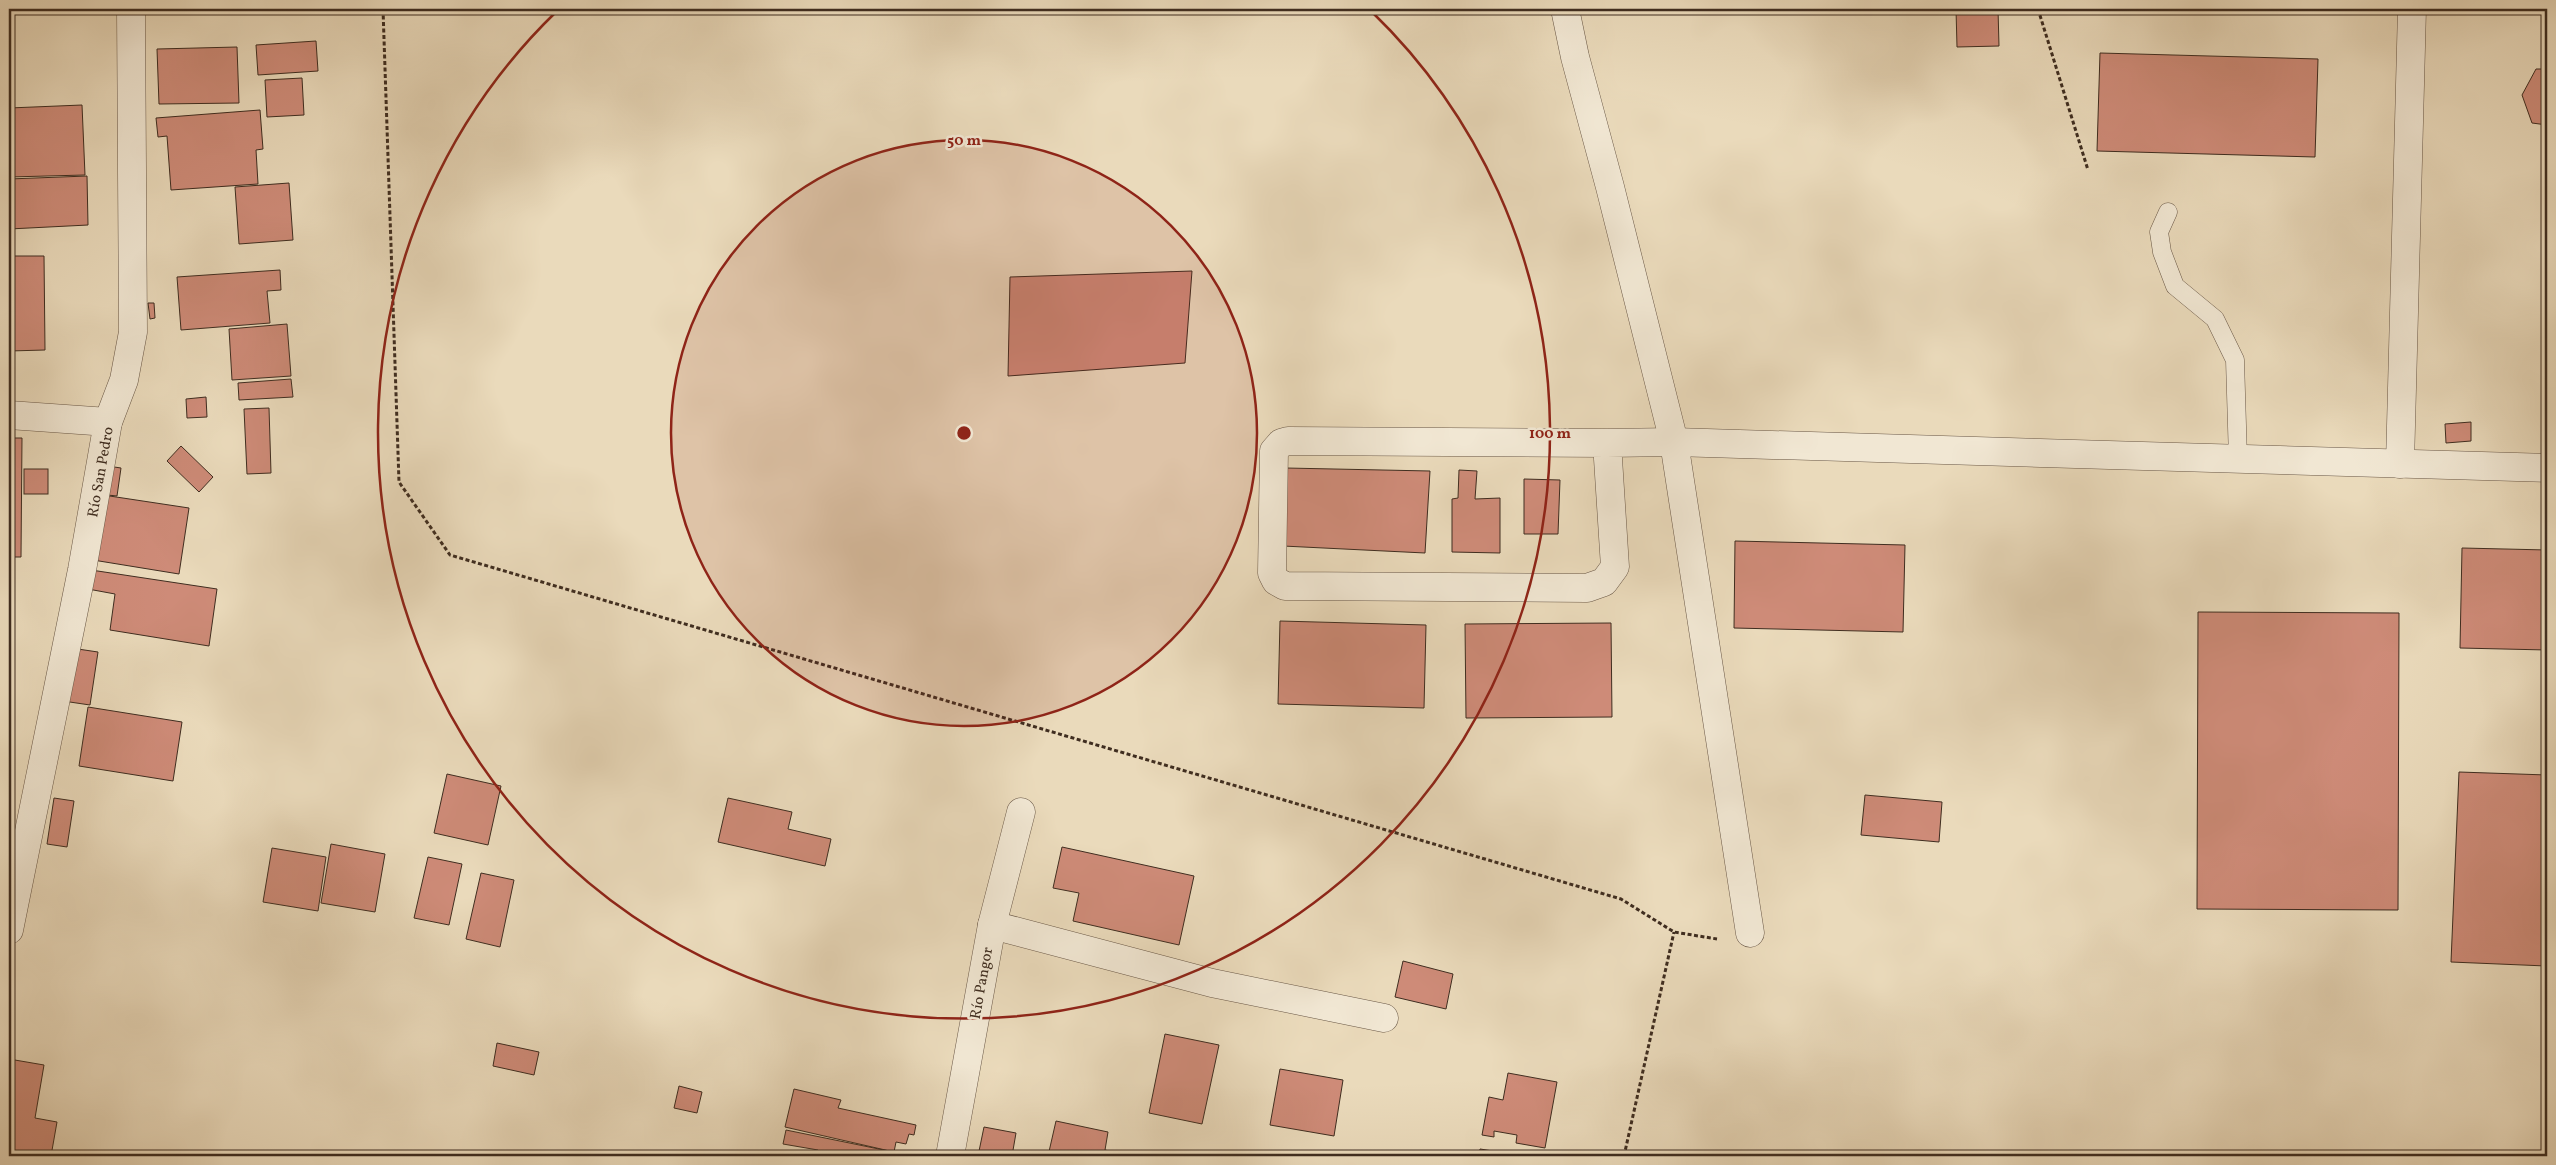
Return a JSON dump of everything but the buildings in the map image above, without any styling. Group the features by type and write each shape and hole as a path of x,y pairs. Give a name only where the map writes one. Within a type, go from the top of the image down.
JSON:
{"street":[{"name":"Río San Pedro","path":"9,930 82,570 108,422 124,380 133,332 131,9"},
{"path":"1565,9 1575,57 1610,187 1674,442 1750,934"},
{"path":"2400,464 2412,9"},
{"path":"9,415 108,422"},
{"path":"1607,444 1615,567 1604,582 1587,588 1285,586 1276,581 1272,573 1274,452 1280,443 1607,444 1674,442 2547,468"},
{"name":"Río Pangor","path":"950,1156 992,925 1020,812"},
{"path":"992,925 1212,982 1384,1018"}],"lane":[{"path":"2168,212 2160,232 2162,252 2174,286 2215,319 2235,360 2238,459"}],"path":[{"path":"383,9 399,482 450,555 1621,899 1674,932 1738,942 1750,934"},
{"path":"2038,9 2088,170"},
{"path":"1624,1156 1674,932"}]}
